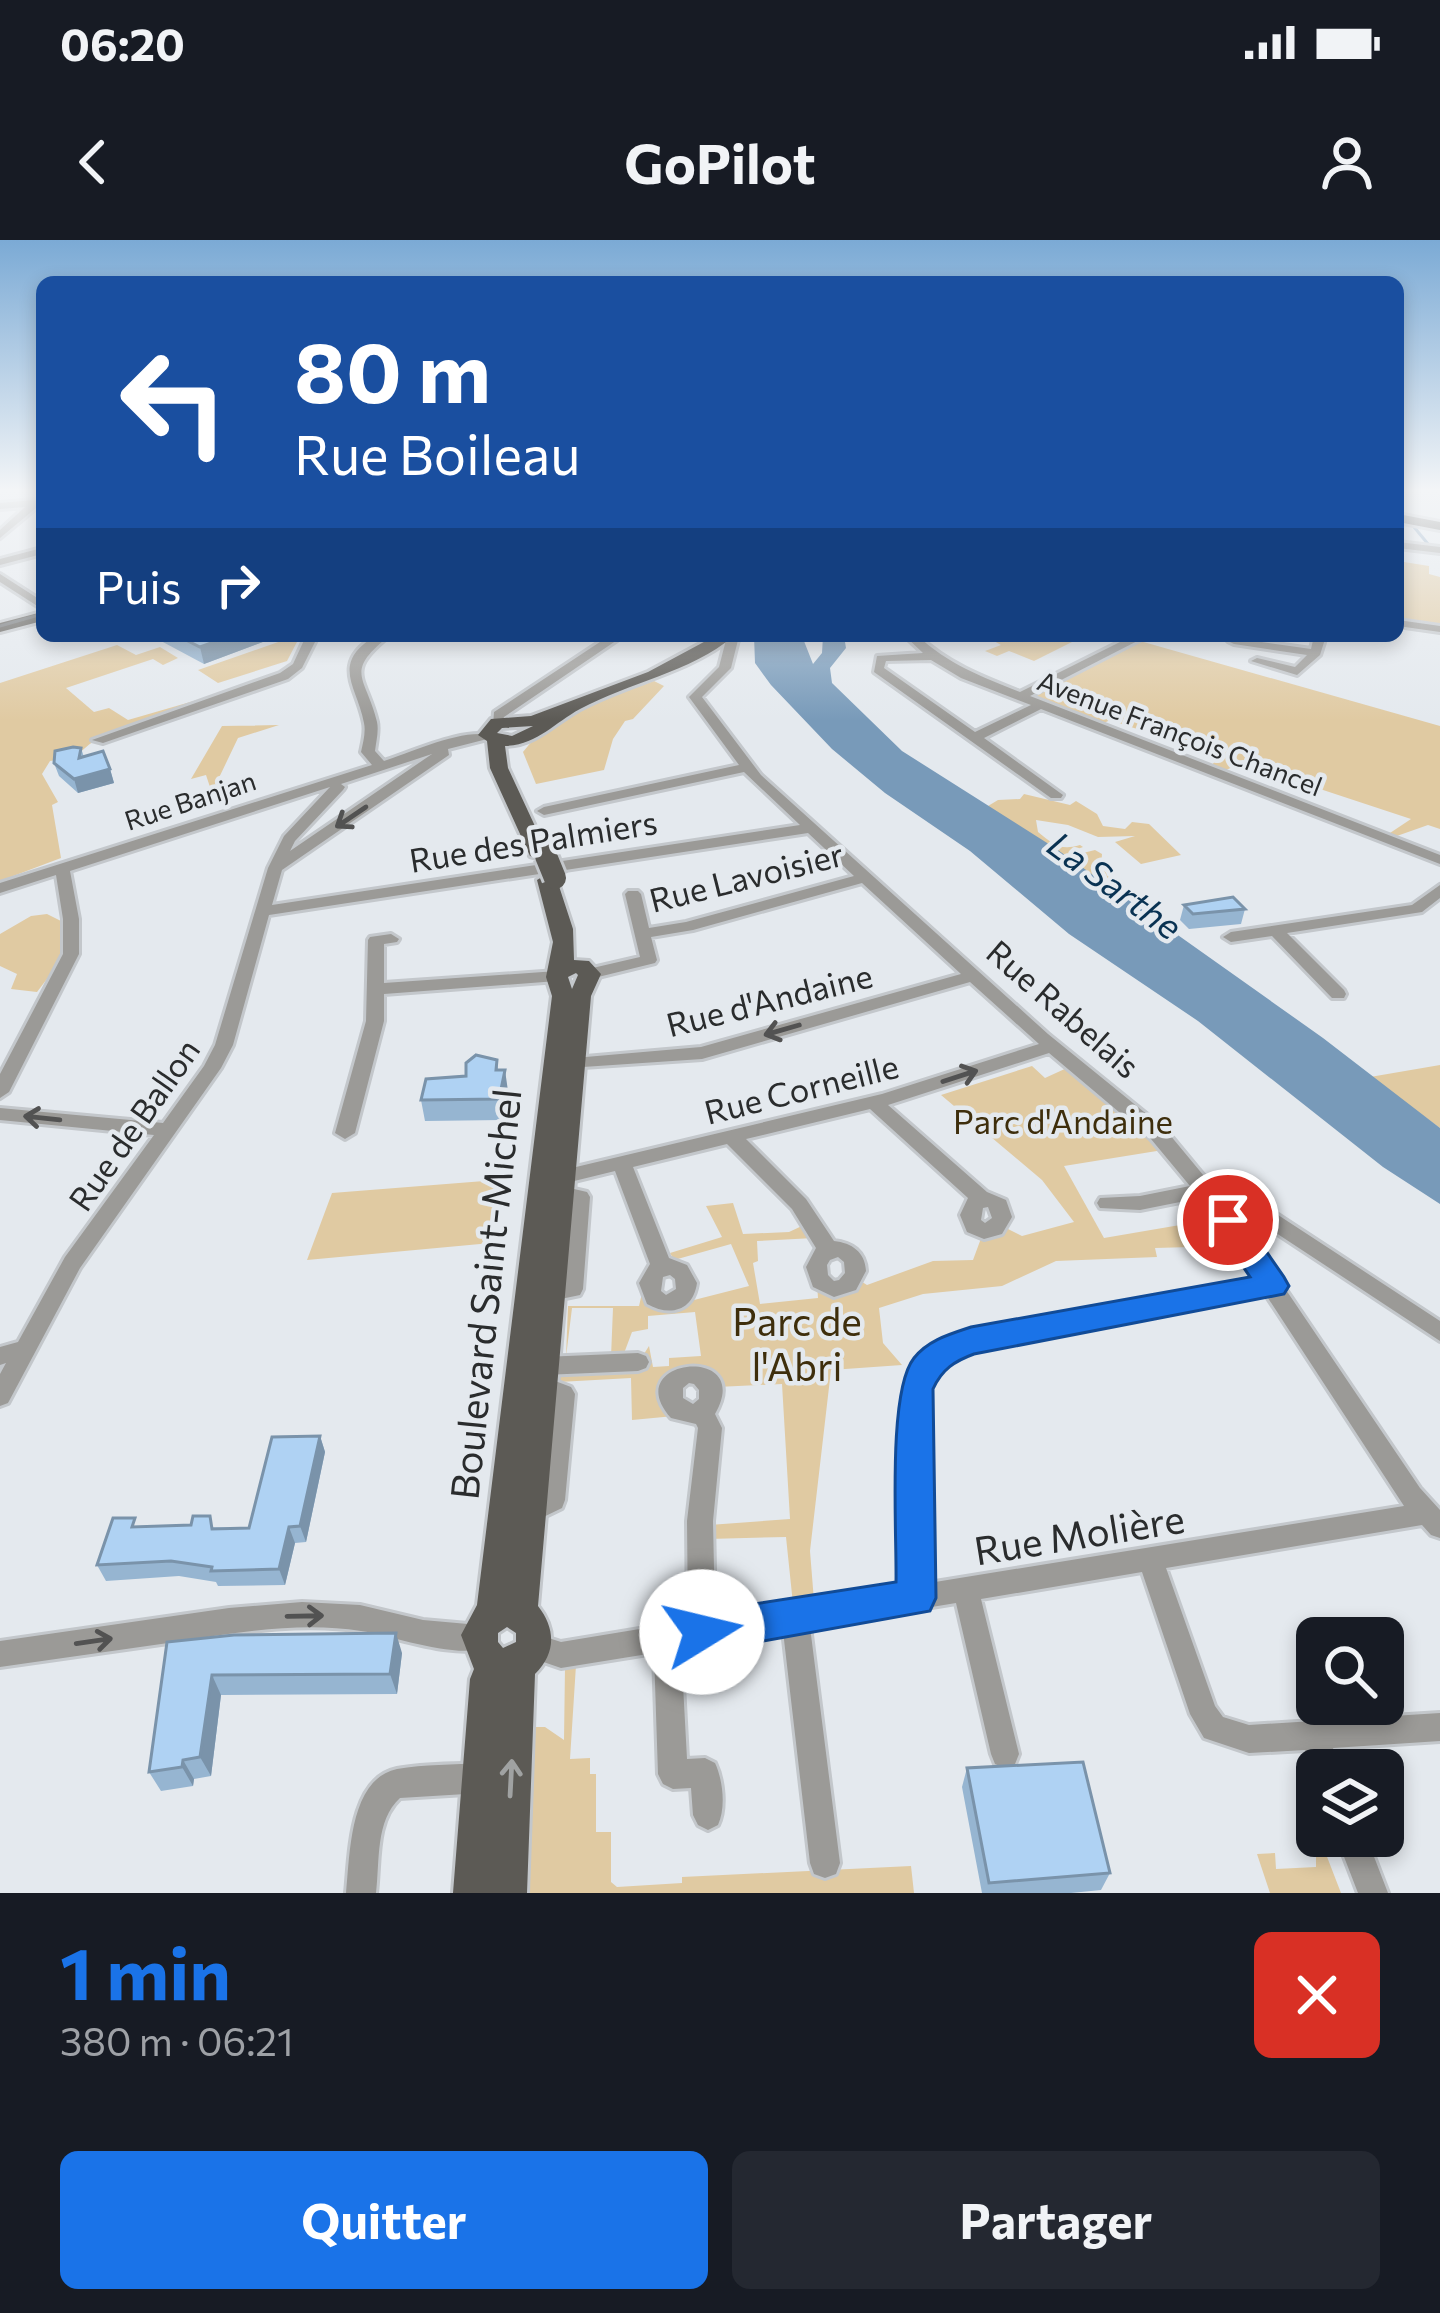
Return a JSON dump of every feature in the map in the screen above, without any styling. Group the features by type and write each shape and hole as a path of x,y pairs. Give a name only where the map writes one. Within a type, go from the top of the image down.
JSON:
{"main road":[{"path":"0,625 36,613"},
{"path":"507,728 680,664 718,642"},
{"name":"Boulevard Saint-Michel","path":"474,1893 488,1679 506,1640 529,1513 574,1064 572,975 551,879 527,791 512,760 507,728"},
{"name":"Boulevard Saint-Michel","path":"506,1893 506,1640 572,975"}],"street":[{"path":"0,577 36,606"},
{"path":"0,590 14,586"},
{"path":"1404,624 1440,629"},
{"path":"98,740 284,676 298,666 309,642"},
{"path":"374,642 364,648 354,677 372,725 368,752 379,764"},
{"path":"507,728 610,642"},
{"name":"Rue Rabelais","path":"729,642 728,661 695,697 747,767 1052,1046 1158,1134 1223,1213 1432,1521"},
{"name":"Avenue François Chancel","path":"918,642 933,656 1019,697 1440,860"},
{"path":"1019,697 1129,642"},
{"path":"1241,642 1316,653"},
{"path":"1257,661 1297,671 1316,653 1319,642"},
{"path":"933,656 878,660 882,674 1056,795"},
{"path":"975,737 1040,705"},
{"name":"Rue Banjan","path":"0,887 446,742 507,728"},
{"path":"275,868 447,751 446,742"},
{"path":"544,811 747,767"},
{"name":"Rue de Ballon","path":"1,1393 72,1263 224,1045 275,868 289,839 338,788"},
{"name":"Rue des Palmiers","path":"264,911 811,828"},
{"path":"0,1092 71,954 71,919 62,868"},
{"name":"Rue Lavoisier","path":"641,934 687,927 866,877"},
{"path":"1231,937 1417,909 1440,890"},
{"name":"Rue Lavoisier","path":"572,975 649,960 634,894"},
{"path":"1276,931 1338,994"},
{"path":"345,1132 376,1021 376,940 392,939"},
{"path":"377,988 572,975"},
{"name":"Rue d'Andaine","path":"574,1064 702,1053 976,975"},
{"name":"Rue Corneille","path":"561,1185 622,1163 873,1102 1052,1046"},
{"path":"873,1102 985,1201"},
{"path":"0,1114 168,1130"},
{"path":"732,1137 799,1204 830,1252"},
{"path":"622,1163 663,1269"},
{"path":"1106,1203 1139,1203 1205,1190"},
{"path":"1223,1213 1250,1210 1262,1214 1440,1332"},
{"path":"916,1598 916,1389 925,1368 943,1351 971,1341 1273,1286"},
{"path":"0,1356 24,1349"},
{"path":"543,1376 638,1362"},
{"path":"701,1411 710,1429 700,1521 702,1632"},
{"name":"Rue Molière","path":"0,1654 302,1615 360,1618 423,1633 506,1640 561,1654 1432,1521"},
{"path":"1151,1561 1204,1714 1214,1728 1232,1738 1249,1739 1440,1726"},
{"path":"966,1590 1006,1754"},
{"path":"795,1617 825,1864"},
{"path":"667,1638 673,1774 705,1773 708,1815"},
{"path":"1314,1735 1319,1749"},
{"path":"361,1893 372,1806 384,1790 395,1784 482,1778"},
{"path":"1359,1857 1372,1893"}],"green space":[{"path":"1404,567 1429,567 1429,574 1440,577 1440,628 1404,623"},
{"path":"278,642 297,642 287,661 218,683 198,670"},
{"path":"996,642 1072,642 1034,661 1009,651 997,656 985,651 1001,645"},
{"path":"1144,642 1440,726 1440,829 1428,825 1394,837 1387,835 1411,819 1241,763 1224,771 1210,766 1221,757 1110,720 1102,724 1036,698 1036,693"},
{"path":"117,645 136,655 160,647 178,658 163,665 153,659 66,688 94,712 109,708 128,720 211,696 105,735 76,757 50,761 42,774 58,802 52,805 61,858 0,881 0,683"},
{"path":"654,681 664,686 633,719 625,721 613,739 604,770 536,784 523,752 536,738 582,708"},
{"path":"279,725 238,738 216,784 237,785 212,793 206,775 191,779 222,726"},
{"path":"1024,794 1070,805 1076,801 1097,814 1103,826 1125,829 1132,822 1149,824 1181,855 1141,864 1115,842 1135,836 1098,837 1068,825 1036,820 1038,832 1053,843 1080,845 1083,847 1075,850 1079,854 1095,850 1102,854 1101,868 1117,881 1105,890 983,809"},
{"path":"47,914 65,923 66,954 37,992 11,989 17,974 0,966 0,934 31,916"},
{"path":"1440,1065 1440,1128 1370,1077"},
{"path":"1032,1066 1045,1078 1069,1067 1163,1150 1064,1166 1104,1238 1180,1225 1191,1247 1155,1248 1157,1257 1056,1261 1002,1286 923,1294 879,1308 883,1343 902,1365 831,1370 810,1551 814,1601 793,1604 786,1537 708,1539 709,1525 790,1519 782,1384 717,1387 675,1377 685,1415 632,1420 631,1378 559,1382 560,1372 642,1357 649,1346 653,1367 669,1366 669,1358 701,1356 695,1312 648,1316 648,1329 632,1332 623,1356 611,1357 613,1308 572,1308 566,1357 568,1306 639,1306 643,1289 652,1298 689,1291 694,1300 749,1286 731,1244 674,1260 670,1253 722,1237 706,1206 733,1203 743,1234 789,1232 804,1225 814,1238 757,1241 758,1261 753,1263 760,1304 818,1298 817,1283 859,1280 867,1285 933,1261 973,1260 983,1233 1004,1227 1022,1236 1074,1222 1042,1180 941,1095"},
{"path":"497,1180 491,1243 307,1260 332,1193"},
{"path":"576,1665 570,1759 590,1758 590,1774 596,1774 596,1832 611,1832 611,1882 617,1887 682,1883 682,1877 911,1866 914,1893 526,1893 535,1727 545,1727 564,1740 565,1667"},
{"path":"1275,1853 1276,1869 1316,1867 1316,1857 1327,1857 1341,1893 1270,1893 1257,1854"}],"water":[{"path":"754,642 804,642 813,664 822,653 823,642 845,642 846,648 830,668 832,683 902,751 1055,848 1323,1038 1440,1128 1440,1204 1383,1167 1198,1021 1069,934 970,851 885,793 832,749 755,663"}],"building":[{"path":"81,748 79,758 103,751 110,769 74,779 54,763 55,751"},
{"path":"1233,897 1245,909 1193,914 1184,905"},
{"path":"476,1055 497,1060 496,1070 505,1070 499,1099 421,1100 426,1079 466,1076 466,1063"},
{"path":"320,1436 300,1526 289,1527 279,1569 211,1571 212,1567 171,1561 97,1565 113,1518 135,1518 132,1527 191,1525 193,1516 210,1516 212,1529 249,1528 272,1437"},
{"path":"396,1633 390,1674 212,1675 200,1757 183,1760 182,1767 149,1772 167,1642 234,1635"},
{"path":"1083,1762 1110,1873 989,1883 967,1768"}],"tram line":[{"path":"0,626 36,616"}],"route":[{"path":"702,1632 916,1598 916,1389 925,1368 943,1351 971,1341 1273,1286 1228,1220"}],"water label":[{"name":"La Sarthe","path":"1116,884"}],"park label":[{"name":"Parc d'Andaine","path":"1063,1120"},
{"name":"Parc de l'Abri","path":"797,1342"}]}
